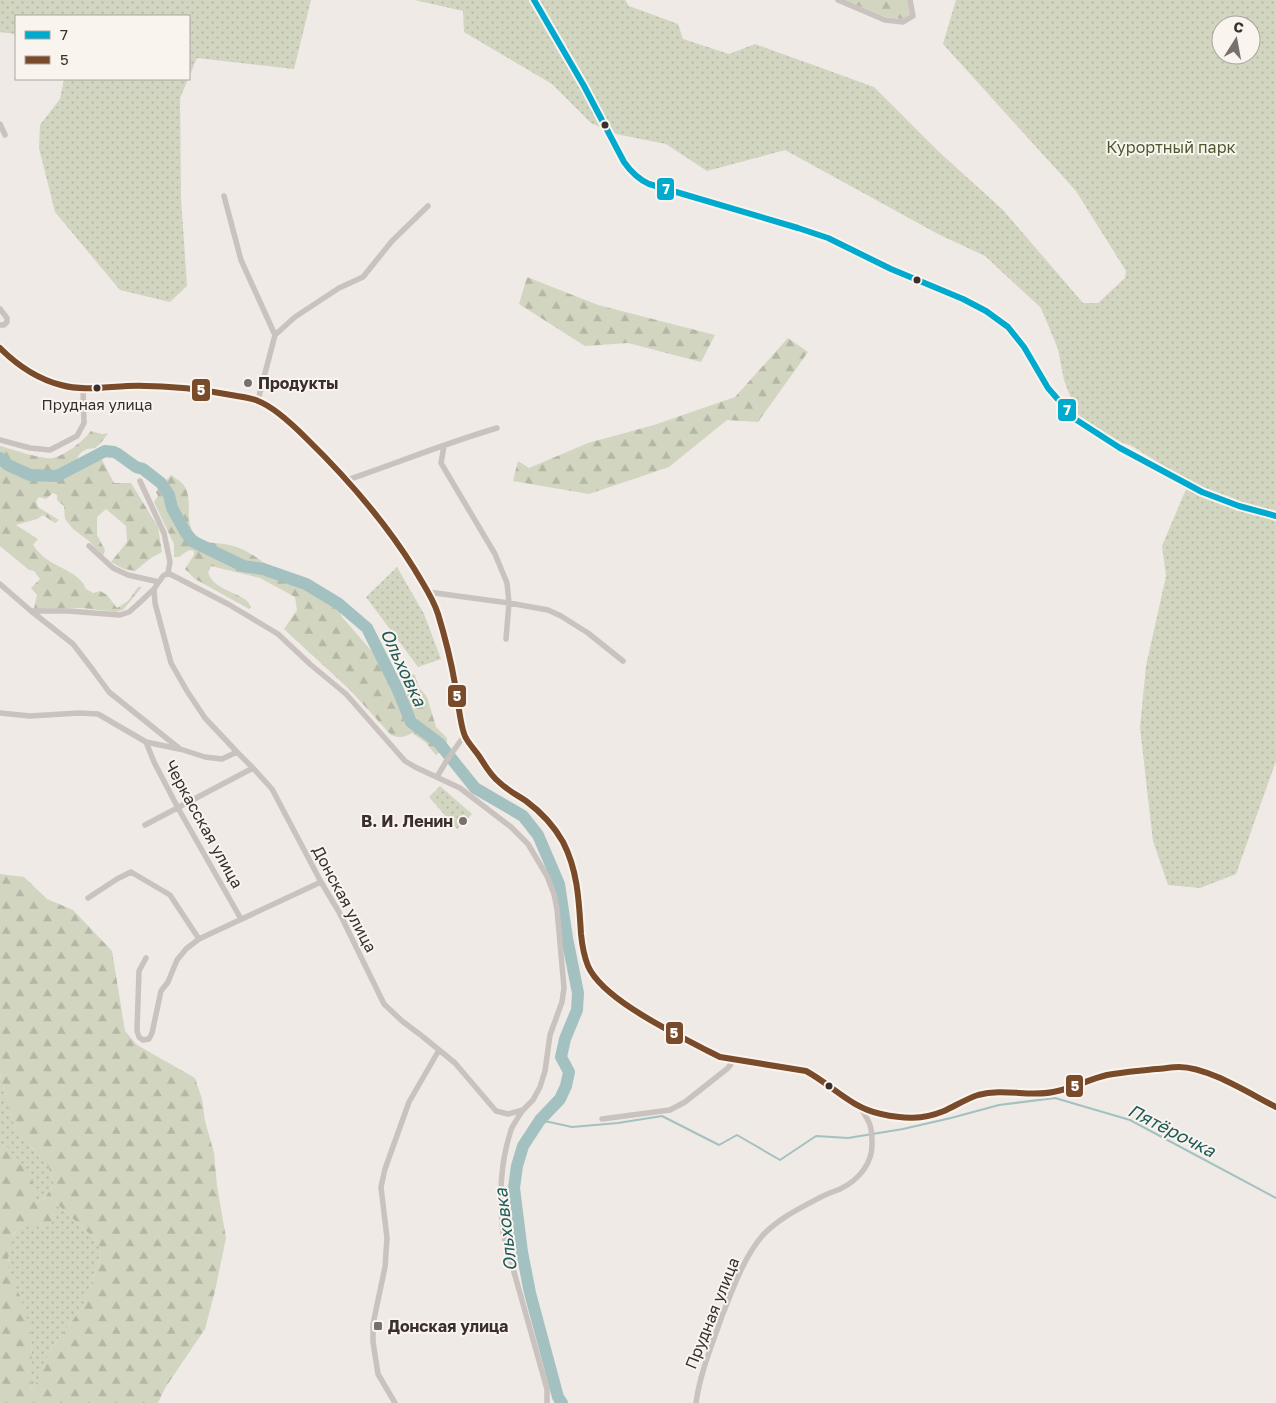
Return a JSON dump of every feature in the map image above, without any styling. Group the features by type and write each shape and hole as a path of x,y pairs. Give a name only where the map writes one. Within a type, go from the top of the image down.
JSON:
{"street":[{"path":"534,0 584,86 624,162 640,180 828,238 891,269 963,299 986,311 1008,327 1024,347 1048,388 1075,419 1120,448 1202,492 1240,506 1276,516"},
{"path":"838,0 885,20 904,22 912,16 910,0"},
{"path":"0,124 5,135"},
{"path":"224,196 241,260 275,335"},
{"path":"258,400 275,335 295,318 339,288 363,277 392,241 428,206"},
{"path":"0,309 7,318 7,322 4,325 0,325"},
{"path":"0,348 11,359 36,375 61,385 83,389 114,386 154,386 218,392 258,400 273,409 303,435 347,480 385,526 428,592 436,610 447,647 464,736 491,774 542,815 550,823 563,843 573,867 579,898 583,948 589,968 594,976 632,1009 708,1052 732,1059 806,1071 860,1108 903,1118 924,1118 979,1095 998,1092 1039,1094 1055,1092 1089,1080 1122,1072 1179,1067 1200,1071 1226,1081 1276,1107"},
{"path":"0,440 30,448 50,450 77,436 84,423 83,389"},
{"path":"347,480 497,428"},
{"path":"444,446 441,464 495,554 507,583 509,603 506,638"},
{"path":"31,611 68,611 120,615 129,612 168,573 170,562 164,533 140,481"},
{"path":"89,546 113,568 159,582"},
{"path":"168,573 228,604 278,634 346,694 405,760 415,767 460,788 511,827 528,844 547,876 557,909 564,988 562,1002 550,1035 546,1071 533,1100 522,1110 512,1128 501,1182 500,1208 503,1233 546,1389 547,1403"},
{"path":"0,584 73,644 109,692 180,749 205,757 222,759 237,752"},
{"name":"Донская улица","path":"154,588 155,603 171,664 206,718 272,789 339,912 384,1004 402,1021 455,1063 496,1111 508,1114 522,1110"},
{"path":"428,592 548,610 588,633 623,661"},
{"name":"Черкасская улица","path":"0,713 30,716 79,713 98,714 146,742 180,749"},
{"path":"437,777 446,760 464,736"},
{"name":"Черкасская улица","path":"146,742 154,762 178,808 241,919"},
{"path":"145,825 253,768"},
{"path":"88,898 131,872 170,895 199,939"},
{"path":"146,958 139,971 137,1031 143,1040 149,1039 152,1033 162,991 186,949 199,939 321,882"},
{"path":"395,1403 378,1374 373,1342 374,1324 386,1267 387,1238 381,1187 385,1169 409,1102 439,1050"},
{"path":"602,1119 670,1110 685,1102 728,1068 732,1059"},
{"name":"Прудная улица","path":"696,1403 702,1373 717,1332 737,1279 754,1247 763,1235 784,1218 822,1196 852,1182 868,1166 871,1155 872,1127 860,1108"}],"green space":[{"path":"0,0 311,0 294,69 197,58 190,75 190,15 15,15 15,34 0,32"},
{"name":"Курортный парк","path":"415,0 625,0 629,6 678,24 683,39 729,54 755,44 874,87 938,151 1003,210 1083,303 1098,303 1125,278 1126,271 1076,191 943,44 956,0 1276,0 1276,761 1236,874 1200,888 1168,885 1153,841 1140,728 1146,666 1166,576 1162,546 1189,482 1132,446 1107,437 1077,414 1064,380 1058,349 1041,308 985,256 938,234 785,150 707,171 666,144 616,134 591,123 552,84 464,32 463,11"},
{"path":"844,0 908,0 910,15 903,19 886,17"},
{"path":"64,80 188,80 180,98 181,198 187,286 170,302 120,290 55,212 39,148 40,125 60,99"},
{"path":"527,277 598,305 715,335 701,362 628,343 585,346 519,304"},
{"path":"788,338 808,352 758,422 727,420 669,467 589,494 513,481 518,461 529,468 588,443 654,425 735,397"},
{"path":"91,431 102,434 108,433 95,448 87,449 79,455 76,469 101,458 114,483 131,483 158,527 162,552 135,571 124,569 111,562 127,542 126,526 106,509 97,517 97,535 105,550 103,556 89,541 73,529 65,519 64,506 57,500 57,495 53,493 46,499 39,497 36,501 38,507 59,520 55,523 43,515 37,519 16,525 38,539 33,545 44,557 76,576 86,589 93,593 100,591 107,595 117,608 128,601 138,587 142,587 123,610 116,612 82,608 34,609 37,595 31,588 40,579 34,571 29,570 0,546 0,446 35,456 53,458 64,454 74,447"},
{"path":"171,475 183,484 186,490 190,524 196,535 208,542 229,545 246,551 276,569 282,579 306,588 338,608 342,617 376,656 395,694 405,720 441,751 436,755 425,742 412,733 402,737 391,735 351,691 284,629 297,610 295,597 260,578 211,566 208,572 214,582 246,600 251,606 249,609 195,579 185,569 194,555 194,551 189,550 179,557 174,557 174,544 154,502 158,496 156,492"},
{"path":"397,567 424,614 441,659 418,667 366,597"},
{"path":"407,672 415,675 418,686 427,697 436,727 447,738 447,743 430,732 414,715 408,703 403,675"},
{"path":"440,786 472,814 457,829 429,797"},
{"path":"0,874 24,877 47,899 73,910 112,951 125,1031 137,1045 195,1078 202,1099 205,1121 214,1153 217,1186 226,1238 205,1329 165,1388 158,1403 0,1403 0,1143 8,1148 32,1177 37,1202 45,1198 54,1183 48,1166 16,1130 0,1074","holes":["56,1203 93,1237 99,1245 101,1254 84,1305 51,1349 37,1382 31,1389 32,1336 22,1301 8,1268 8,1259 14,1233 21,1227 49,1227 53,1220"]},
{"path":"0,1074 16,1130 48,1166 54,1183 45,1198 37,1202 8,1148 0,1143"},
{"path":"55,1202 93,1237 99,1245 101,1254 84,1305 51,1349 37,1383 30,1389 32,1336 8,1268 9,1252 14,1234 21,1227 49,1227 53,1220"}],"waterway":[{"name":"Ольховка","path":"0,458 8,465 30,475 57,476 105,451 114,452 136,467 143,469 161,483 169,495 172,508 192,541 243,566 263,569 306,584 339,604 367,628 397,688 411,722 439,743 475,788 523,816 538,835 559,884 578,993 577,1010 565,1039 561,1057 569,1072 566,1086 560,1099 540,1120 523,1146 517,1166 514,1188 522,1252 530,1293 558,1397 562,1403"},
{"name":"Пятёрочка","path":"540,1120 572,1127 618,1123 662,1116 719,1145 737,1135 780,1160 816,1136 848,1138 903,1129 999,1105 1055,1098 1130,1120 1276,1198"}],"transit line":[{"name":"7","path":"534,0 584,86 624,162 641,180 828,238 891,269 963,299 986,311 1008,327 1024,347 1048,388 1075,419 1120,448 1202,492 1239,506 1276,516"},
{"name":"5","path":"0,348 13,360 36,375 69,387 168,387 210,391 256,400 284,417 336,469 391,534 428,591 438,614 448,649 462,728 467,740 493,776 505,788 537,810 563,842 575,875 582,942 588,966 596,979 609,991 642,1015 720,1057 806,1071 860,1107 897,1117 913,1118 936,1114 978,1095 988,1093 1035,1094 1053,1092 1107,1075 1179,1067 1203,1071 1216,1076 1276,1107"}],"place":[{"name":"Продукты","path":"248,383"},
{"name":"Прудная улица","path":"97,388"},
{"name":"В. И. Ленин","path":"463,821"},
{"name":"Донская улица","path":"378,1326"}]}
